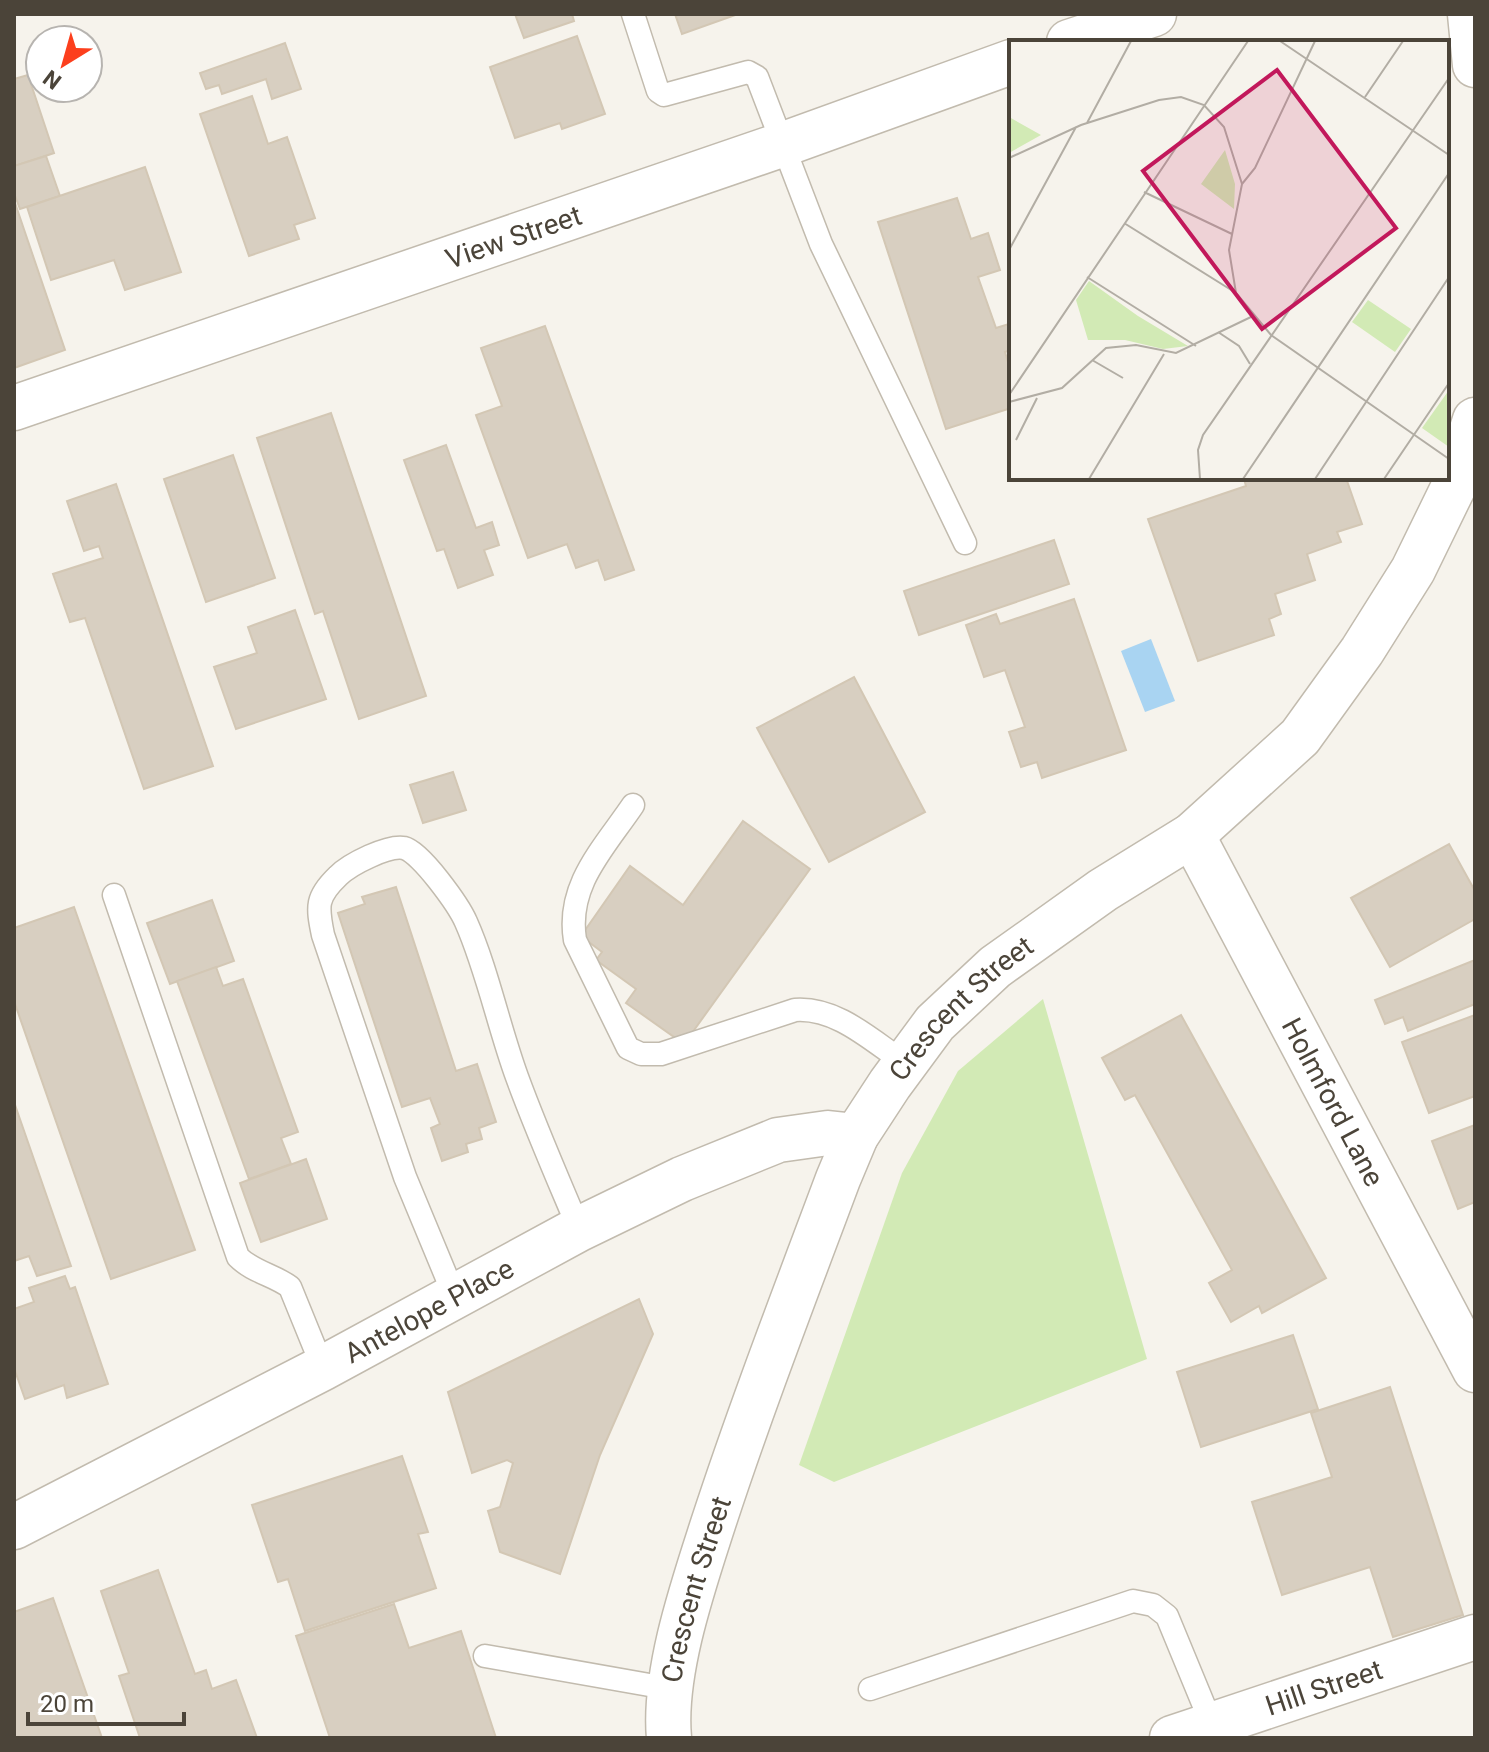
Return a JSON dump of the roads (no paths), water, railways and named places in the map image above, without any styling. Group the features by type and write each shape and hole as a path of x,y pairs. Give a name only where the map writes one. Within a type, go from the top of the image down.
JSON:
{"street":[{"path":"1075,40 1154,14"},
{"path":"1470,14 1475,65"},
{"name":"View Street","path":"14,408 784,144 1009,63"},
{"name":"Crescent Street","path":"669,1738 667,1719 680,1636 724,1490 856,1136 935,1023 995,967 1103,890 1192,835 1300,737 1362,651 1413,570 1454,486 1475,420"},
{"name":"Holmford Lane","path":"1192,835 1475,1370"},
{"name":"Antelope Place","path":"14,1527 323,1368 579,1229 682,1179 778,1140 828,1133 856,1136"},
{"name":"Hill Street","path":"1192,1731 1475,1637"}],"lane":[{"path":"633,14 658,91 669,95 748,72 757,77 821,244 965,543"},
{"path":"633,805 579,885 573,910 575,940 628,1048 641,1054 661,1054 795,1010 812,1009 838,1018 905,1063"},
{"path":"454,1295 405,1177 323,935 318,911 320,900 326,887 344,870 384,850 404,848 428,867 465,920 517,1078 579,1229"},
{"path":"114,895 238,1257 247,1267 280,1279 290,1287 323,1368"},
{"path":"870,1689 1133,1601 1153,1605 1167,1616 1192,1731"},
{"path":"485,1656 672,1689"}],"water":[{"path":"1151,639 1175,701 1145,712 1121,651"}]}
